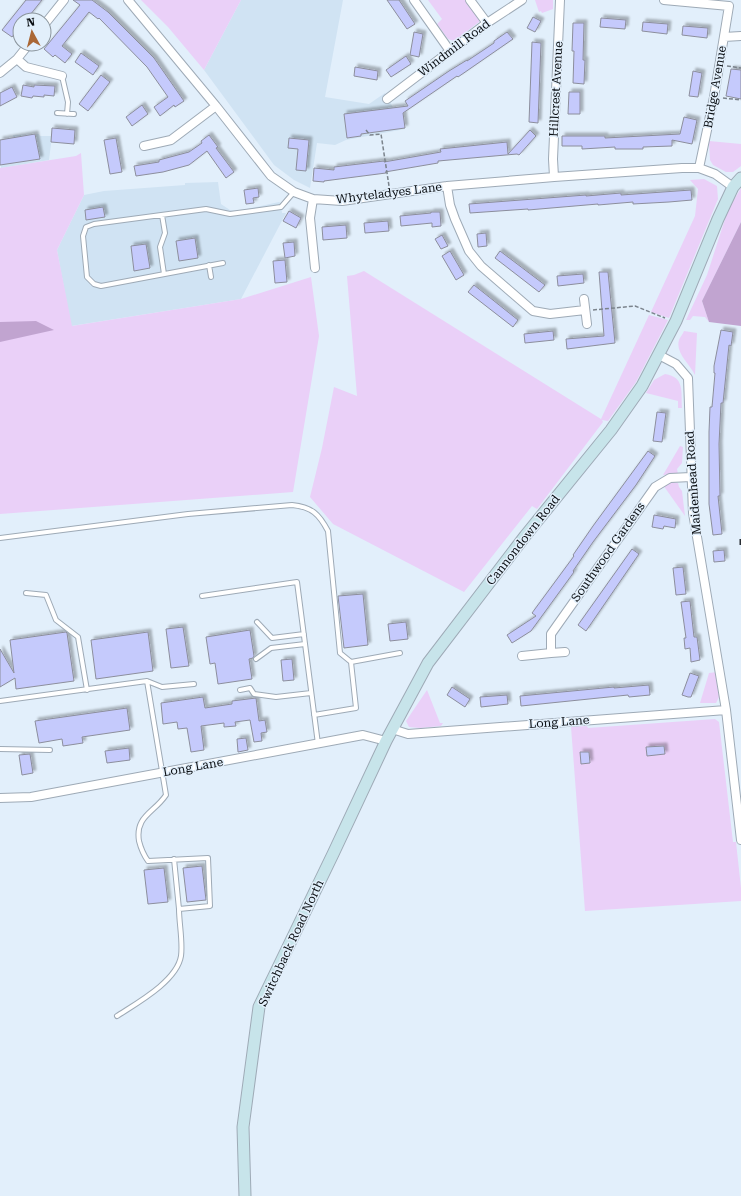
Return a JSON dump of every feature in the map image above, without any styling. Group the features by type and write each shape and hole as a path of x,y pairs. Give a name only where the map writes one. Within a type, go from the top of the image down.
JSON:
{"main road":[{"path":"659,355 676,322 718,219 733,187 741,178"},
{"name":"Cannondown Road","path":"392,729 428,663 525,536 611,430 642,386 659,355"},
{"name":"Switchback Road North","path":"245,1196 243,1127 259,1007 334,854 392,729"}],"street":[{"path":"52,15 64,0"},
{"name":"Whyteladyes Lane","path":"128,0 216,106 271,176 294,192 313,199 342,201 447,186 682,168 699,168 715,174 733,187"},
{"path":"414,0 450,51"},
{"path":"470,0 487,23"},
{"name":"Windmill Road","path":"388,99 487,23 522,0"},
{"name":"Hillcrest Avenue","path":"554,177 553,159 560,0"},
{"path":"664,0 730,3"},
{"name":"Bridge Avenue","path":"699,168 720,65 730,3"},
{"path":"724,37 741,36"},
{"path":"0,73 17,60 23,52"},
{"path":"17,60 26,67 62,76"},
{"path":"144,146 171,140 216,106"},
{"path":"447,186 450,205 455,219 469,251 481,266 533,311 550,314 585,310"},
{"path":"313,199 310,218 315,268"},
{"path":"584,299 587,324"},
{"name":"Maidenhead Road","path":"659,355 676,364 688,378 693,513 726,710 741,840"},
{"name":"Southwood Gardens","path":"551,653 551,634 654,487 670,478 691,477"},
{"path":"522,656 565,652"},
{"name":"Long Lane","path":"392,729 408,734 726,710"},
{"name":"Long Lane","path":"0,798 31,797 363,735 386,741"}],"lane":[{"path":"62,76 68,102 67,114"},
{"path":"57,113 74,114"},
{"path":"224,263 101,286 94,284 87,277 83,236 86,227 94,224 206,209 230,214 281,207 294,192"},
{"path":"162,215 166,233 160,247 164,274"},
{"path":"209,265 211,277"},
{"path":"0,538 188,514 292,505 304,506 314,512 322,520 328,531 340,653 351,662 356,708 314,715"},
{"path":"202,596 297,582 318,744"},
{"path":"26,593 46,595 56,620 78,637 87,690"},
{"path":"258,622 272,638 304,634"},
{"path":"256,659 271,648 305,644"},
{"path":"351,662 400,653"},
{"path":"147,682 166,795 139,825 138,835 140,848 148,860 208,858 210,906 179,909"},
{"path":"0,701 147,682 162,687 194,684"},
{"path":"240,690 250,688 254,694 276,697 311,693"},
{"path":"0,749 50,750"},
{"path":"117,1016 162,984 174,972 179,964 181,955 179,909 174,859"}],"path":[{"path":"720,65 741,68"},
{"path":"714,96 741,100"},
{"path":"366,130 370,135 381,134 390,194"},
{"path":"585,310 635,306 676,322"}],"shaded area":[{"path":"141,0 241,0 204,70 168,27"},
{"path":"241,0 343,0 325,97 369,104 385,93 396,113 403,112 405,129 346,140 335,145 317,143 310,188 294,180 274,165 204,70"},
{"path":"428,0 467,0 480,16 479,22 454,41 448,39 437,24 442,19"},
{"path":"535,0 553,0 553,9 542,13 541,11 539,12"},
{"path":"39,134 40,136 52,136 49,160 1,168 0,141 14,139 13,135"},
{"path":"709,141 741,144 741,166 733,172 726,172 713,165 710,160"},
{"path":"81,153 84,195 57,250 72,326 241,299 311,277 319,336 293,492 0,514 0,168 76,156"},
{"path":"704,179 717,186 718,199 669,318 651,312 695,216 698,189 690,180"},
{"path":"218,182 221,204 230,210 238,211 279,202 281,203 282,213 286,213 241,299 71,326 57,250 84,195 104,191 185,185 185,183"},
{"path":"741,188 741,222 702,301 709,322 705,317 693,316 690,320 686,320 707,275 728,210"},
{"path":"741,222 741,326 709,322 702,301"},
{"path":"364,271 601,419 649,315 668,320 636,382 608,421 602,420 603,422 537,509 532,506 464,592 333,524 310,497 322,448 334,387 357,396 347,276"},
{"path":"36,321 54,330 0,342 0,322"},
{"path":"684,331 697,333 695,375 681,354 678,345"},
{"path":"665,374 676,378 681,386 682,408 678,408 678,401 646,393 654,380"},
{"path":"680,446 683,447 682,463 677,469 678,474 663,475"},
{"path":"671,482 678,483 682,491 685,516 663,485"},
{"path":"717,672 720,692 716,703 700,703 709,673"},
{"path":"427,690 440,723 443,723 441,726 420,728 409,727 406,721"},
{"path":"715,719 719,722 733,842 736,842 741,901 585,911 571,727 587,726 588,728"}],"building":[{"path":"26,0 42,0 32,12 16,12"},
{"path":"73,0 92,0 108,12 154,58 184,101 175,107 174,105 160,116 154,107 168,97 147,67 99,18 98,19 89,12 62,46 72,54 65,63 55,55 53,57 47,52 52,52 52,39 80,5"},
{"path":"387,0 399,0 415,24 407,29"},
{"path":"533,17 541,21 535,32 527,28"},
{"path":"12,18 12,37 2,30"},
{"path":"601,18 626,20 625,29 600,27"},
{"path":"643,22 668,24 667,34 642,31"},
{"path":"573,23 584,23 584,84 573,83"},
{"path":"683,26 708,28 707,38 682,35"},
{"path":"414,32 423,34 419,57 410,55"},
{"path":"507,32 513,39 403,113 405,128 361,134 361,136 347,138 344,114 408,106 405,101 494,43 494,41"},
{"path":"532,42 541,43 538,123 529,122"},
{"path":"81,53 99,66 93,75 75,62"},
{"path":"406,56 411,64 391,77 386,70"},
{"path":"355,67 378,71 377,80 354,76"},
{"path":"731,69 741,70 741,99 726,96"},
{"path":"693,71 702,73 698,97 689,96"},
{"path":"101,75 110,82 88,111 79,104"},
{"path":"23,85 34,87 34,85 55,86 54,96 33,96 32,98 21,96"},
{"path":"12,87 17,97 0,106 0,93"},
{"path":"569,92 580,92 580,114 568,114"},
{"path":"142,105 148,114 132,126 126,117"},
{"path":"684,117 697,120 692,144 672,140 672,146 643,147 643,149 615,149 615,147 582,149 582,146 562,146 562,136 605,136 605,138 680,134"},
{"path":"52,128 75,130 74,144 51,142"},
{"path":"530,130 536,136 519,155 438,161 438,163 385,172 386,173 324,182 313,181 314,168 334,170 334,167 384,162 441,152 440,149 507,142 508,154"},
{"path":"35,134 40,159 0,165 0,140"},
{"path":"209,135 218,147 216,148 234,172 226,178 207,151 189,165 163,172 136,176 134,166 159,162 159,160 189,152 202,143 201,141"},
{"path":"116,138 122,172 110,174 104,140"},
{"path":"289,138 309,140 306,171 296,170 298,149 288,148"},
{"path":"258,188 259,197 253,198 254,203 246,204 244,190"},
{"path":"691,190 692,200 669,202 633,204 633,202 470,213 469,204 586,195 621,193 621,195"},
{"path":"103,207 105,217 86,220 85,210"},
{"path":"289,211 301,218 296,228 283,221"},
{"path":"440,212 441,226 432,227 432,223 401,226 400,216"},
{"path":"388,221 389,231 365,233 364,223"},
{"path":"346,225 347,238 323,240 322,227"},
{"path":"486,233 487,246 478,247 477,234"},
{"path":"442,235 448,246 441,249 435,239"},
{"path":"195,238 198,258 179,261 176,241"},
{"path":"294,242 295,256 285,258 283,243"},
{"path":"146,244 150,268 134,271 131,246"},
{"path":"450,251 464,275 456,280 442,256"},
{"path":"500,251 545,285 539,292 495,258"},
{"path":"285,260 287,282 275,283 273,261"},
{"path":"599,272 608,272 615,343 567,349 566,339 604,336"},
{"path":"583,274 584,283 558,286 557,276"},
{"path":"474,285 518,320 513,327 468,292"},
{"path":"721,330 733,332 731,346 729,345 723,403 721,403 719,444 720,496 718,496 722,534 713,535 709,504 709,432 710,407 712,407 715,373 714,366"},
{"path":"553,331 554,340 525,343 524,334"},
{"path":"657,412 666,413 662,442 653,441"},
{"path":"648,451 655,456 636,485 593,542 573,571 574,572 531,631 512,643 507,635 536,616 532,613"},
{"path":"654,515 676,519 675,528 664,526 663,529 652,527"},
{"path":"632,549 639,554 586,631 578,625"},
{"path":"724,550 725,561 714,562 713,551"},
{"path":"683,567 686,594 676,595 673,568"},
{"path":"363,594 368,645 344,648 338,596"},
{"path":"690,601 694,637 697,637 700,660 691,662 690,648 685,649 684,638 686,638 681,602"},
{"path":"406,622 408,639 390,641 388,624"},
{"path":"183,627 189,666 171,668 166,629"},
{"path":"250,630 254,656 253,658 249,659 252,679 218,684 215,663 210,664 206,637"},
{"path":"66,632 74,681 16,689 15,678 0,687 0,649 14,673 10,640"},
{"path":"148,632 153,671 96,679 91,640"},
{"path":"292,659 294,680 283,681 281,660"},
{"path":"690,673 699,676 691,697 688,697 682,695"},
{"path":"649,685 650,695 629,697 628,695 521,706 520,696"},
{"path":"452,687 470,699 465,707 447,695"},
{"path":"507,695 508,704 481,707 480,697"},
{"path":"203,697 205,708 232,704 232,701 256,698 259,721 265,720 267,732 261,733 262,741 254,742 250,720 235,722 236,726 224,727 224,723 201,726 204,750 191,752 187,728 178,729 177,722 163,724 161,703"},
{"path":"127,708 130,730 82,737 83,743 63,746 62,739 39,743 35,721"},
{"path":"246,738 248,750 238,752 237,739"},
{"path":"664,746 665,754 647,756 646,747"},
{"path":"129,748 130,760 107,763 105,751"},
{"path":"580,752 589,752 590,763 581,764"},
{"path":"30,754 33,773 22,775 19,755"},
{"path":"202,866 206,900 187,902 183,868"},
{"path":"164,868 168,902 148,904 144,870"}],"railway":[{"path":"741,539 741,548"}]}
